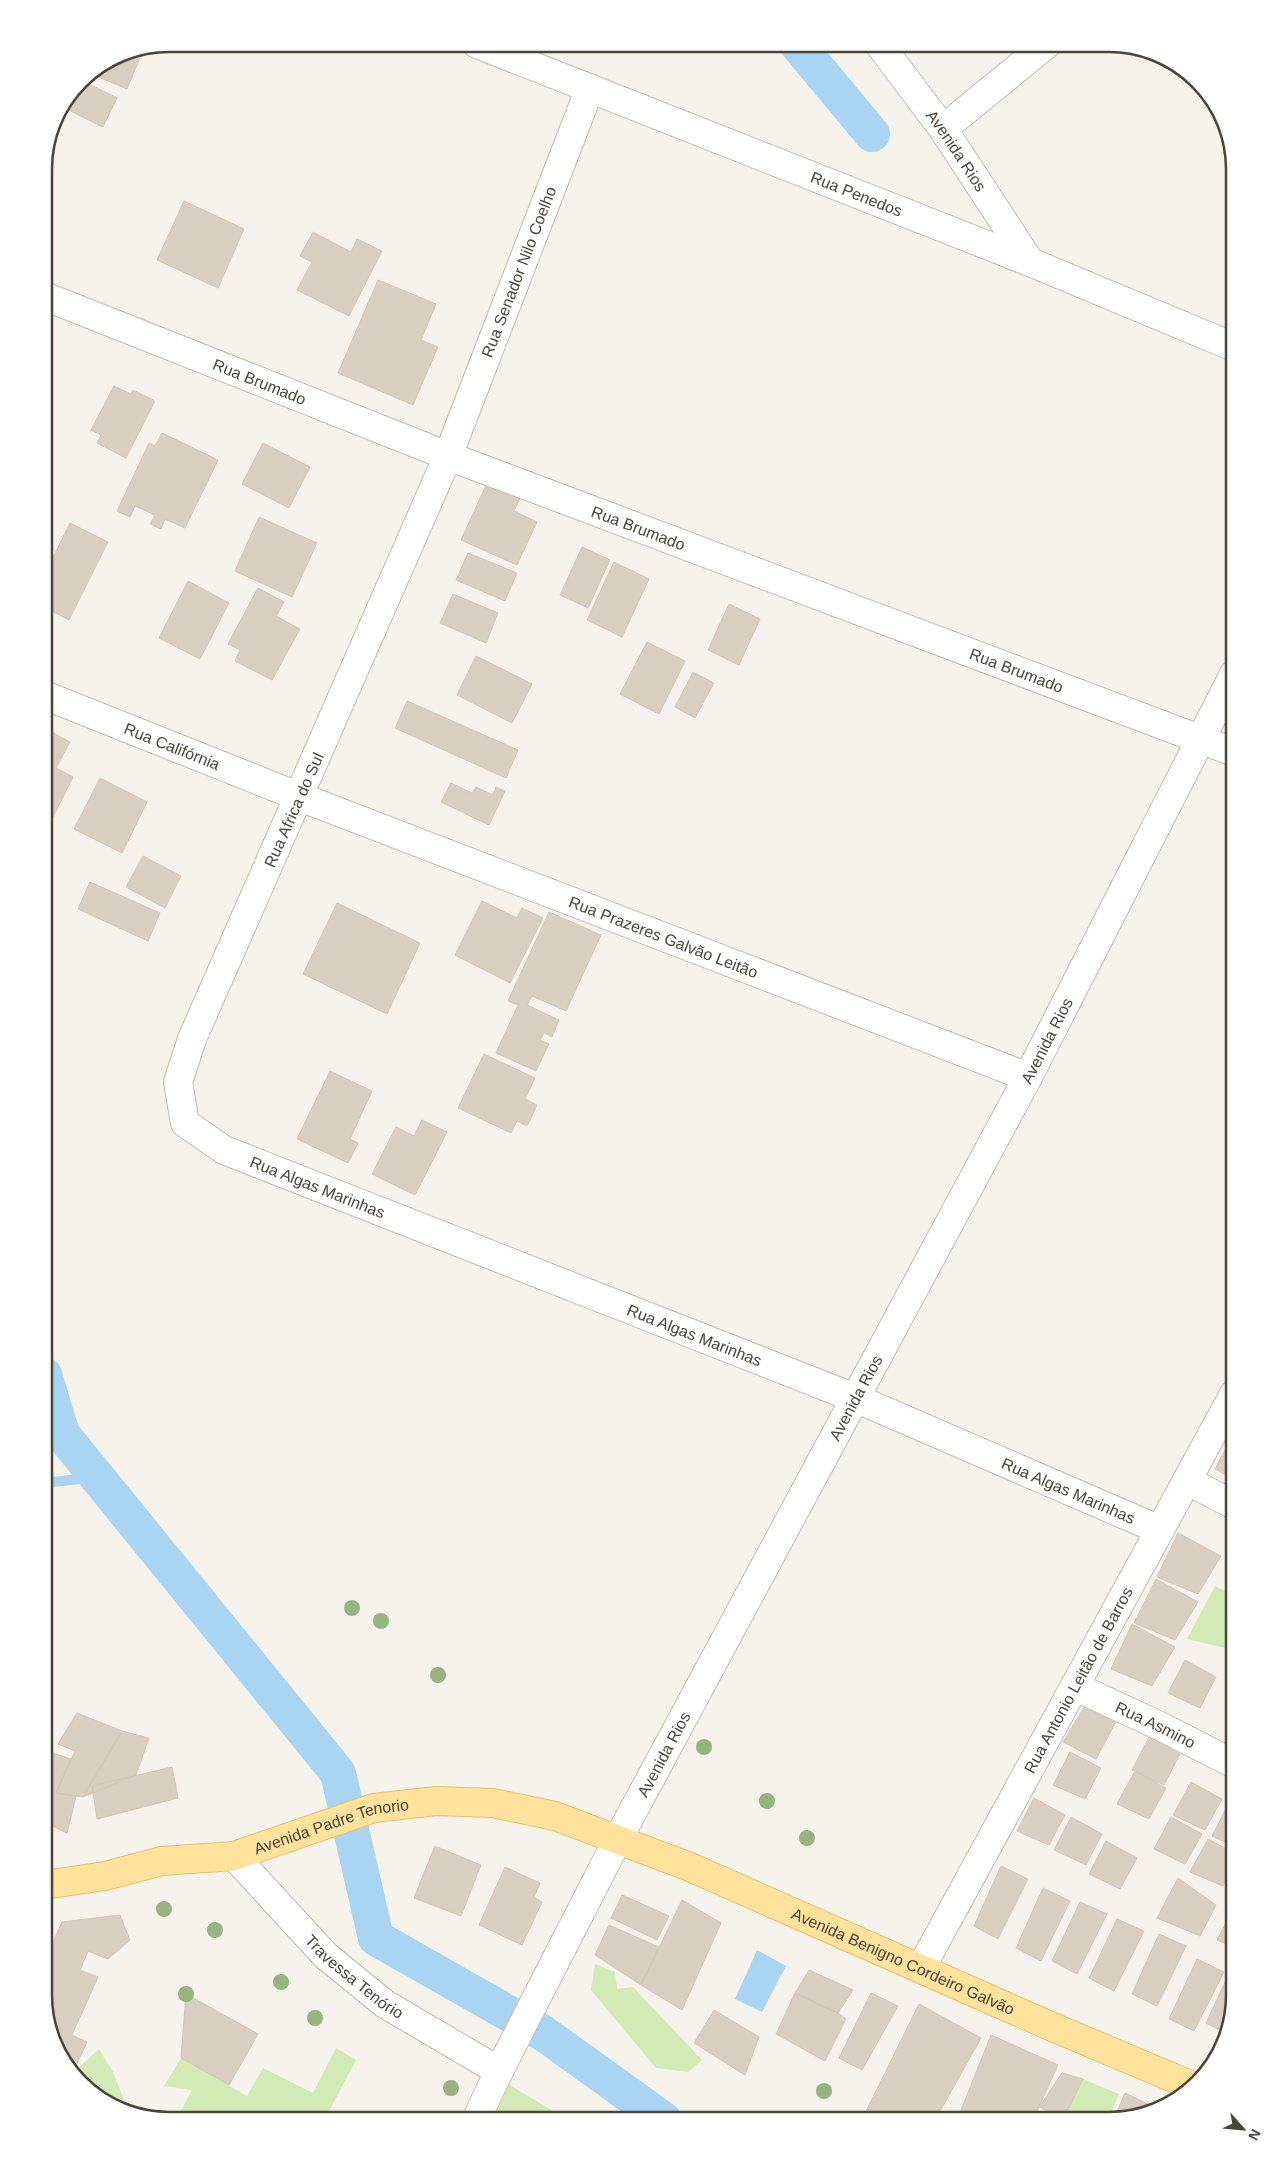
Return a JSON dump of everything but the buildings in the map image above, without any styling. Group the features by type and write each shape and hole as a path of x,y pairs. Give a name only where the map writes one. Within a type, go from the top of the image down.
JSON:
{"main road":[{"name":"Avenida Padre Tenorio","path":"52,1884 105,1876 162,1860 234,1856 374,1808 422,1802 493,1803 555,1816 618,1839"},
{"name":"Avenida Benigno Cordeiro Galvão","path":"618,1839 690,1867 1048,2025 1185,2083"}],"street":[{"name":"Rua Penedos","path":"500,53 1030,262 1226,344"},
{"name":"Avenida Rios","path":"886,53 943,129 1030,262"},
{"path":"943,129 1036,53"},
{"name":"Rua Senador Nilo Coelho","path":"448,456 590,88"},
{"name":"Rua Brumado","path":"53,300 448,456 1226,749"},
{"name":"Rua Africa do Sul","path":"224,1150 185,1123 178,1082 192,1039 300,797 448,456"},
{"name":"Avenida Rios","path":"480,2111 504,2060 618,1839 1028,1077 1226,690"},
{"name":"Rua Califórnia","path":"53,698 300,797"},
{"name":"Rua Prazeres Galvão Leitão","path":"300,797 1028,1077"},
{"name":"Rua Algas Marinhas","path":"224,1150 856,1398 1160,1530"},
{"name":"Rua Antonio Leitão de Barros","path":"921,1968 1226,1409"},
{"path":"1188,1481 1226,1501"},
{"name":"Rua Asmino","path":"1076,1687 1162,1727 1226,1760"},
{"name":"Travessa Tenório","path":"234,1856 326,1956 385,2004 504,2060"}],"green space":[{"path":"1215,1586 1226,1591 1226,1648 1187,1639"},
{"path":"595,1964 615,1972 617,1989 633,1987 702,2060 688,2072 656,2068 591,1990"},
{"path":"336,2048 356,2060 329,2111 181,2111 192,2090 164,2086 181,2058 247,2096 263,2068 313,2093"},
{"path":"99,2049 113,2072 126,2102 105,2092 79,2068"},
{"path":"1083,2079 1119,2094 1112,2112 1067,2112"},
{"path":"508,2084 554,2111 497,2111"}],"water":[{"path":"757,1950 786,1966 762,2012 735,1999"}],"waterway":[{"path":"804,53 872,134"},
{"path":"52,1402 62,1434 338,1773 376,1938 543,2033 652,2112"},
{"path":"52,1482 97,1477"}]}
